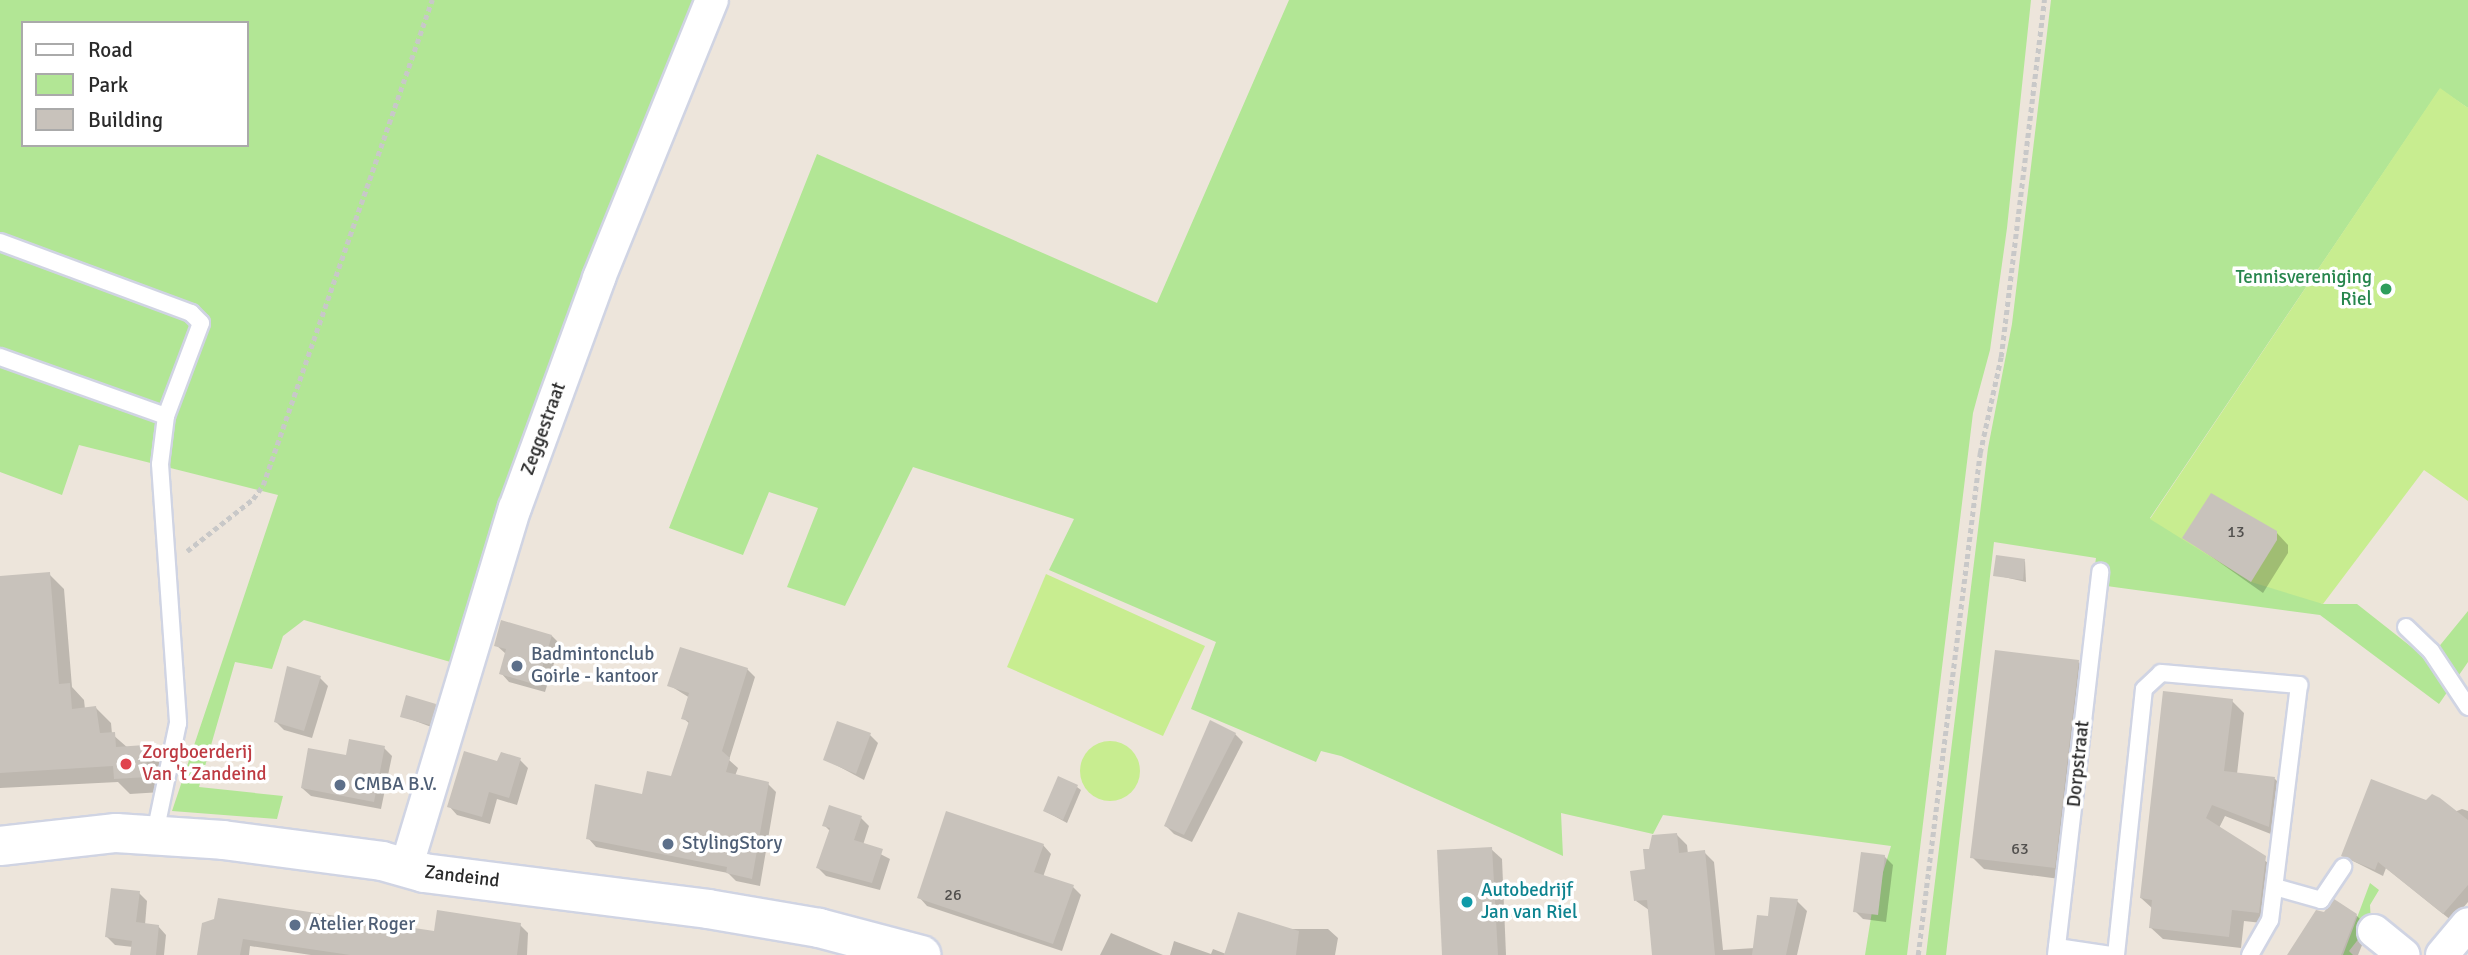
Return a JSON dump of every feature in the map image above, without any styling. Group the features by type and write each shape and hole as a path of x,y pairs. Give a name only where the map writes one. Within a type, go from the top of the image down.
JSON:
{"street":[{"name":"Zeggestraat","path":"406,868 519,498 599,278 712,0"},
{"name":"Zandeind","path":"0,846 81,835 155,833 667,907 708,909 819,928 921,955"},
{"path":"2442,955 2468,923"},
{"path":"2374,931 2404,955"}],"lane":[{"path":"0,242 197,317 201,330 166,416 160,469 178,723 155,833"},
{"path":"0,357 166,416"},
{"name":"Dorpstraat","path":"2056,951 2100,572"},
{"path":"2406,627 2431,651 2468,706"},
{"path":"2056,951 2114,955 2144,689 2161,673 2300,685 2270,920 2250,955"},
{"path":"2275,887 2321,900 2343,867"}],"path":[{"path":"167,558 186,552 245,506 263,485 432,0"},
{"path":"1918,955 1980,453 2001,357 2044,0"}],"green space":[{"path":"0,0 698,0 454,663 304,620 283,636 272,669 235,662 199,787 283,796 277,819 172,811 278,495 79,445 62,495 0,472"},
{"path":"1289,0 2031,0 2007,228 1990,350 1973,413 1907,955 1865,955 1873,905 1891,846 1663,815 1653,834 1561,813 1563,856 1341,756 1321,751 1316,762 1191,709 1216,642 1049,570 1074,519 913,467 845,606 787,587 818,508 769,492 743,555 669,528 817,154 1157,303"},
{"path":"2051,0 2468,0 2468,108 2440,89 2150,518 2323,604 2357,604 2428,660 2468,611 2468,662 2439,704 2320,615 2092,584 2096,558 1994,542 1946,955 1926,955 1988,448 2012,324"},
{"name":"Tennisvereniging Riel","path":"2440,88 2468,108 2468,501 2424,470 2323,604 2251,582 2150,519"},
{"path":"1046,574 1205,646 1163,736 1007,667"},
{"path":"1104,741 1116,741 1135,754 1140,771 1138,783 1127,796 1116,801 1104,801 1085,788 1080,777 1080,765 1093,746"},
{"path":"2370,883 2379,890 2370,905 2371,923 2349,951 2353,955 2343,955"}],"building":[{"path":"2211,493 2277,531 2277,540 2251,582 2182,538"},
{"path":"1996,555 2025,559 2023,580 1993,576"},
{"path":"50,572 59,684 70,683 72,709 96,706 100,733 115,732 116,747 145,745 148,777 114,779 113,766 0,773 0,576"},
{"path":"501,620 552,635 537,685 499,674 506,649 494,646"},
{"path":"680,647 748,668 722,751 730,758 726,772 769,782 752,879 726,873 727,867 586,839 595,784 642,794 647,771 671,776 689,721 681,719 689,693 667,686"},
{"path":"1995,650 2079,660 2055,868 1970,858"},
{"path":"287,666 321,676 304,731 274,722"},
{"path":"2163,691 2233,699 2224,771 2275,777 2269,827 2212,805 2206,818 2266,856 2259,913 2232,910 2229,937 2149,928 2152,900 2140,898"},
{"path":"406,695 436,704 430,725 400,717"},
{"path":"1210,720 1236,733 1184,835 1164,826"},
{"path":"837,721 871,733 856,774 823,760"},
{"path":"349,739 385,746 374,802 301,788 308,748 346,755"},
{"path":"464,751 497,761 501,752 521,758 509,798 489,792 482,817 447,807"},
{"path":"1058,776 1078,785 1063,820 1043,811"},
{"path":"2371,779 2426,800 2432,794 2468,820 2468,885 2443,914 2378,862 2375,870 2341,856"},
{"path":"829,805 862,816 854,840 883,849 872,883 816,868 830,828 822,826"},
{"path":"946,811 1044,844 1034,872 1074,885 1053,944 917,898"},
{"path":"1677,833 1679,853 1705,850 1715,955 1652,955 1647,900 1634,901 1630,871 1645,869 1643,849 1649,849 1652,835"},
{"name":"Autobedrijf Jan van Riel","path":"1492,847 1498,955 1442,955 1437,850"},
{"path":"1861,852 1885,855 1878,915 1853,912"},
{"path":"111,888 140,891 136,922 159,925 156,955 130,955 132,941 105,937"},
{"path":"1770,897 1798,899 1786,955 1752,955 1757,915 1768,916"},
{"path":"218,898 434,931 437,910 521,923 517,955 350,955 243,939 240,955 197,955 202,923 214,919"},
{"path":"2334,899 2357,914 2341,955 2287,955 2316,910 2324,912"},
{"path":"1238,912 1299,931 1296,955 1224,955"}],"place":[{"name":"Tennisvereniging Riel","path":"2386,289"},
{"name":"Badmintonclub Goirle - kantoor","path":"517,666"},
{"name":"Zorgboerderij Van 't Zandeind","path":"126,764"},
{"name":"CMBA B.V.","path":"340,785"},
{"name":"StylingStory","path":"668,844"},
{"name":"Autobedrijf Jan van Riel","path":"1467,902"},
{"name":"Atelier Roger","path":"295,925"}]}
